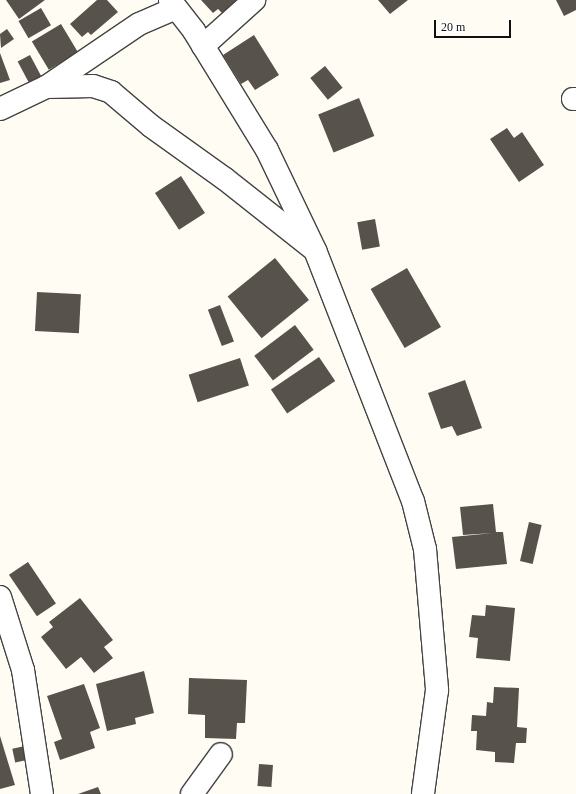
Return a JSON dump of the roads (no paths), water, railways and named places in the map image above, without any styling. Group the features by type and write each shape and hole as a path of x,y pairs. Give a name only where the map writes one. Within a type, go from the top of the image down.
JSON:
{"street":[{"path":"203,46 254,0"},
{"path":"0,109 46,87 139,24 173,4 203,46 267,150 315,250 413,501 425,549 437,690 424,794"},
{"path":"46,87 92,86 111,92 151,126 225,179 315,250"},
{"path":"0,597 23,670 42,794"},
{"path":"192,794 221,754"}]}
